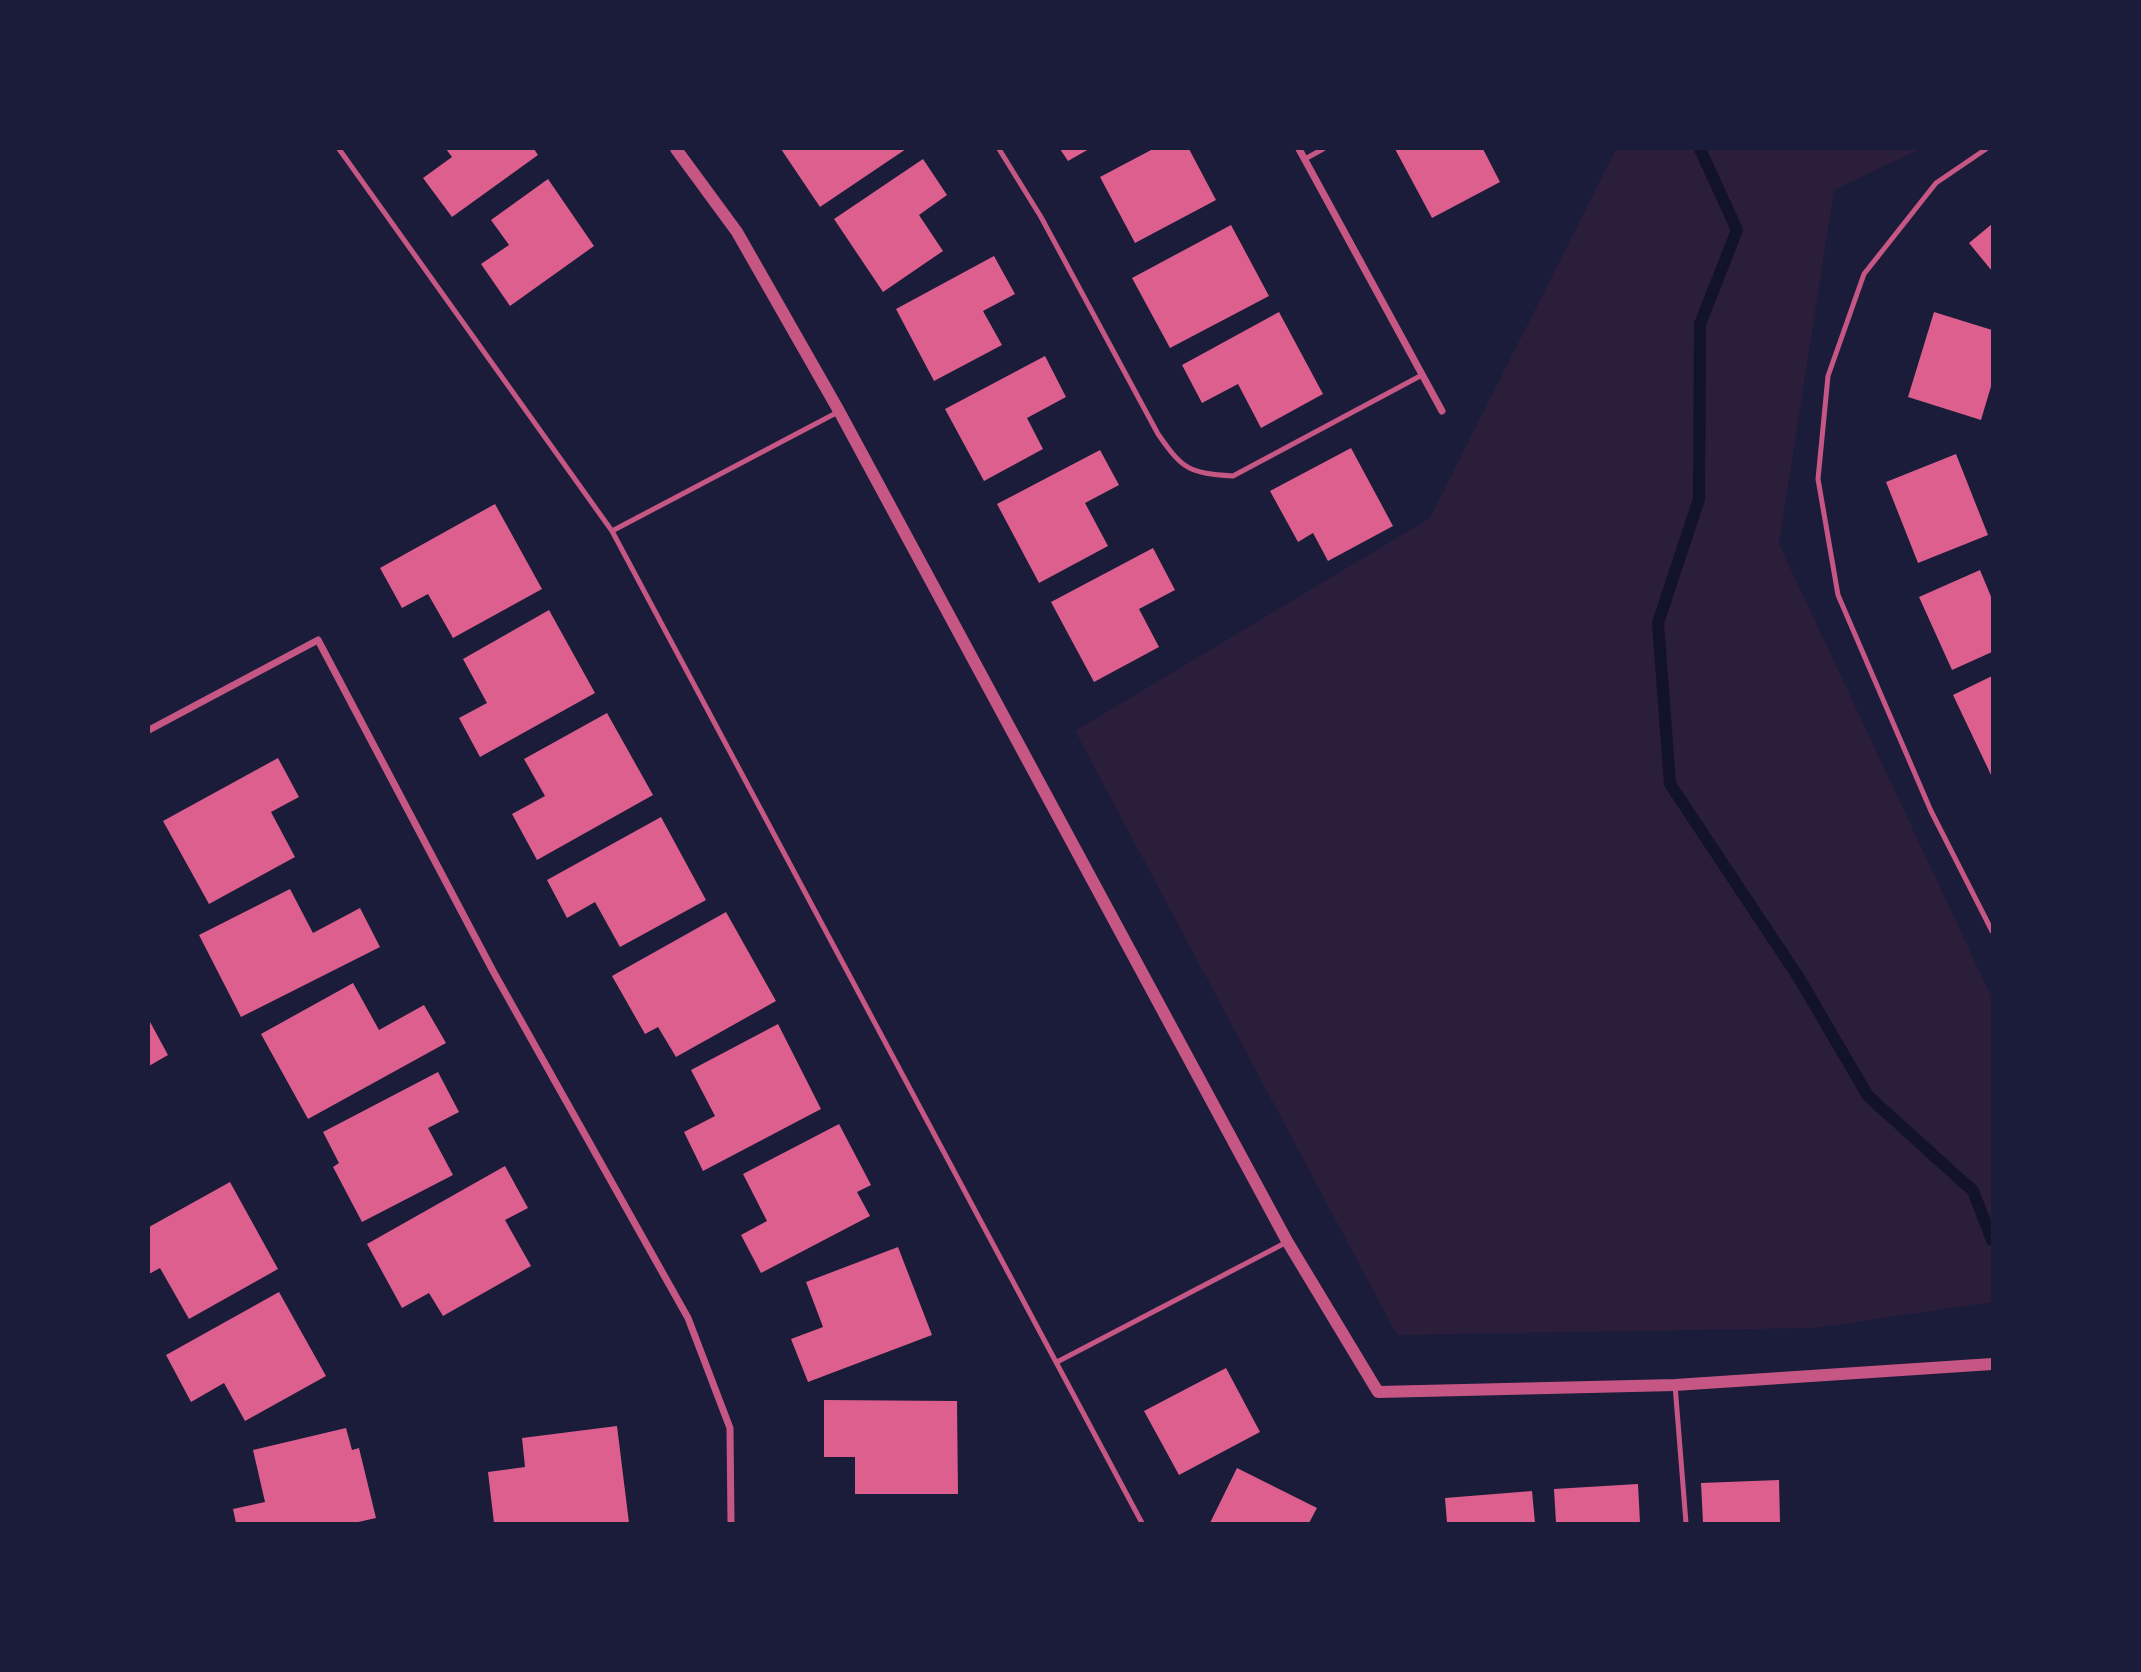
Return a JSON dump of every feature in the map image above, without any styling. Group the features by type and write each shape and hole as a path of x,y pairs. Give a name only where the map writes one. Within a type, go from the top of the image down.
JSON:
{"street":[{"path":"676,149 737,232 839,411 1287,1241 1378,1392 1675,1385 1992,1364"},
{"path":"1298,149 1442,411"},
{"path":"149,730 317,640 494,971 688,1318 730,1428 731,1523"}],"lane":[{"path":"339,149 612,531 1142,1523"},
{"path":"999,149 1041,217 1158,434 1177,461 1200,474 1233,476 1422,375"},
{"path":"1305,159 1323,149"},
{"path":"1986,149 1936,183 1864,274 1828,376 1818,479 1838,595 1931,811 1992,932"},
{"path":"612,531 839,411"},
{"path":"1057,1362 1287,1241"},
{"path":"1675,1385 1686,1523"}],"shaded area":[{"path":"1616,149 1920,149 1834,190 1779,544 1992,998 1992,1302 1815,1328 1397,1335 1075,731 1430,518"}],"building":[{"path":"446,149 534,149 538,155 452,217 423,178 452,157"},
{"path":"781,149 906,149 820,207"},
{"path":"1060,149 1089,149 1068,161"},
{"path":"1153,149 1189,149 1216,200 1135,243 1100,177"},
{"path":"1395,149 1483,149 1500,182 1432,218"},
{"path":"923,159 947,195 919,215 943,251 883,292 834,219"},
{"path":"548,179 594,246 510,306 481,264 509,245 491,220"},
{"path":"1992,224 1992,271 1969,243"},
{"path":"1231,225 1269,296 1170,348 1132,278"},
{"path":"994,256 1015,294 983,311 1002,345 934,381 896,309"},
{"path":"1279,312 1323,394 1261,428 1238,384 1202,403 1182,365"},
{"path":"1934,312 1992,330 1992,383 1981,420 1908,397"},
{"path":"1045,356 1066,397 1027,418 1043,449 984,481 945,409"},
{"path":"1351,448 1393,526 1328,561 1313,533 1298,542 1270,491"},
{"path":"1100,450 1119,485 1085,503 1108,546 1039,583 997,504"},
{"path":"1956,454 1988,535 1918,563 1886,482"},
{"path":"495,504 542,589 453,638 428,594 402,608 380,568"},
{"path":"1153,548 1175,590 1139,609 1159,647 1094,682 1051,602"},
{"path":"1980,570 1992,599 1992,652 1952,670 1919,597"},
{"path":"549,610 595,693 480,757 459,718 487,703 463,659"},
{"path":"1992,676 1992,777 1953,695"},
{"path":"607,713 653,795 537,860 512,814 545,796 524,759"},
{"path":"278,758 299,797 271,812 295,857 209,904 163,821"},
{"path":"661,817 706,900 620,947 595,902 567,918 547,880"},
{"path":"290,889 313,933 360,908 380,947 241,1017 199,935"},
{"path":"726,912 776,1001 676,1057 658,1027 645,1034 612,976"},
{"path":"353,983 379,1030 424,1005 446,1043 308,1119 261,1034"},
{"path":"149,1020 168,1055 149,1066"},
{"path":"778,1024 821,1109 703,1171 684,1132 715,1116 691,1070"},
{"path":"438,1072 459,1112 428,1128 453,1175 362,1222 333,1167 339,1163 323,1132"},
{"path":"839,1124 871,1185 857,1192 870,1216 761,1273 741,1235 767,1221 743,1174"},
{"path":"505,1166 528,1208 505,1220 531,1266 443,1316 429,1293 402,1308 367,1244"},
{"path":"230,1182 278,1269 189,1319 160,1268 149,1274 149,1227"},
{"path":"898,1247 932,1335 808,1382 791,1339 823,1327 806,1282"},
{"path":"279,1292 326,1376 245,1421 224,1383 191,1402 166,1355"},
{"path":"1226,1368 1260,1432 1179,1475 1144,1411"},
{"path":"824,1400 957,1401 958,1494 855,1494 855,1457 824,1457"},
{"path":"617,1426 629,1523 494,1523 488,1472 525,1467 522,1438"},
{"path":"346,1428 352,1450 359,1448 376,1518 354,1523 236,1523 233,1509 265,1502 253,1450"},
{"path":"1237,1468 1317,1508 1309,1523 1210,1523"},
{"path":"1779,1480 1780,1523 1703,1523 1701,1483"},
{"path":"1638,1484 1640,1523 1556,1523 1554,1489"},
{"path":"1532,1491 1535,1523 1447,1523 1445,1498"}],"waterway":[{"path":"1700,149 1737,230 1700,324 1699,499 1658,623 1670,784 1799,978 1868,1096 1973,1191 1992,1240"}]}
